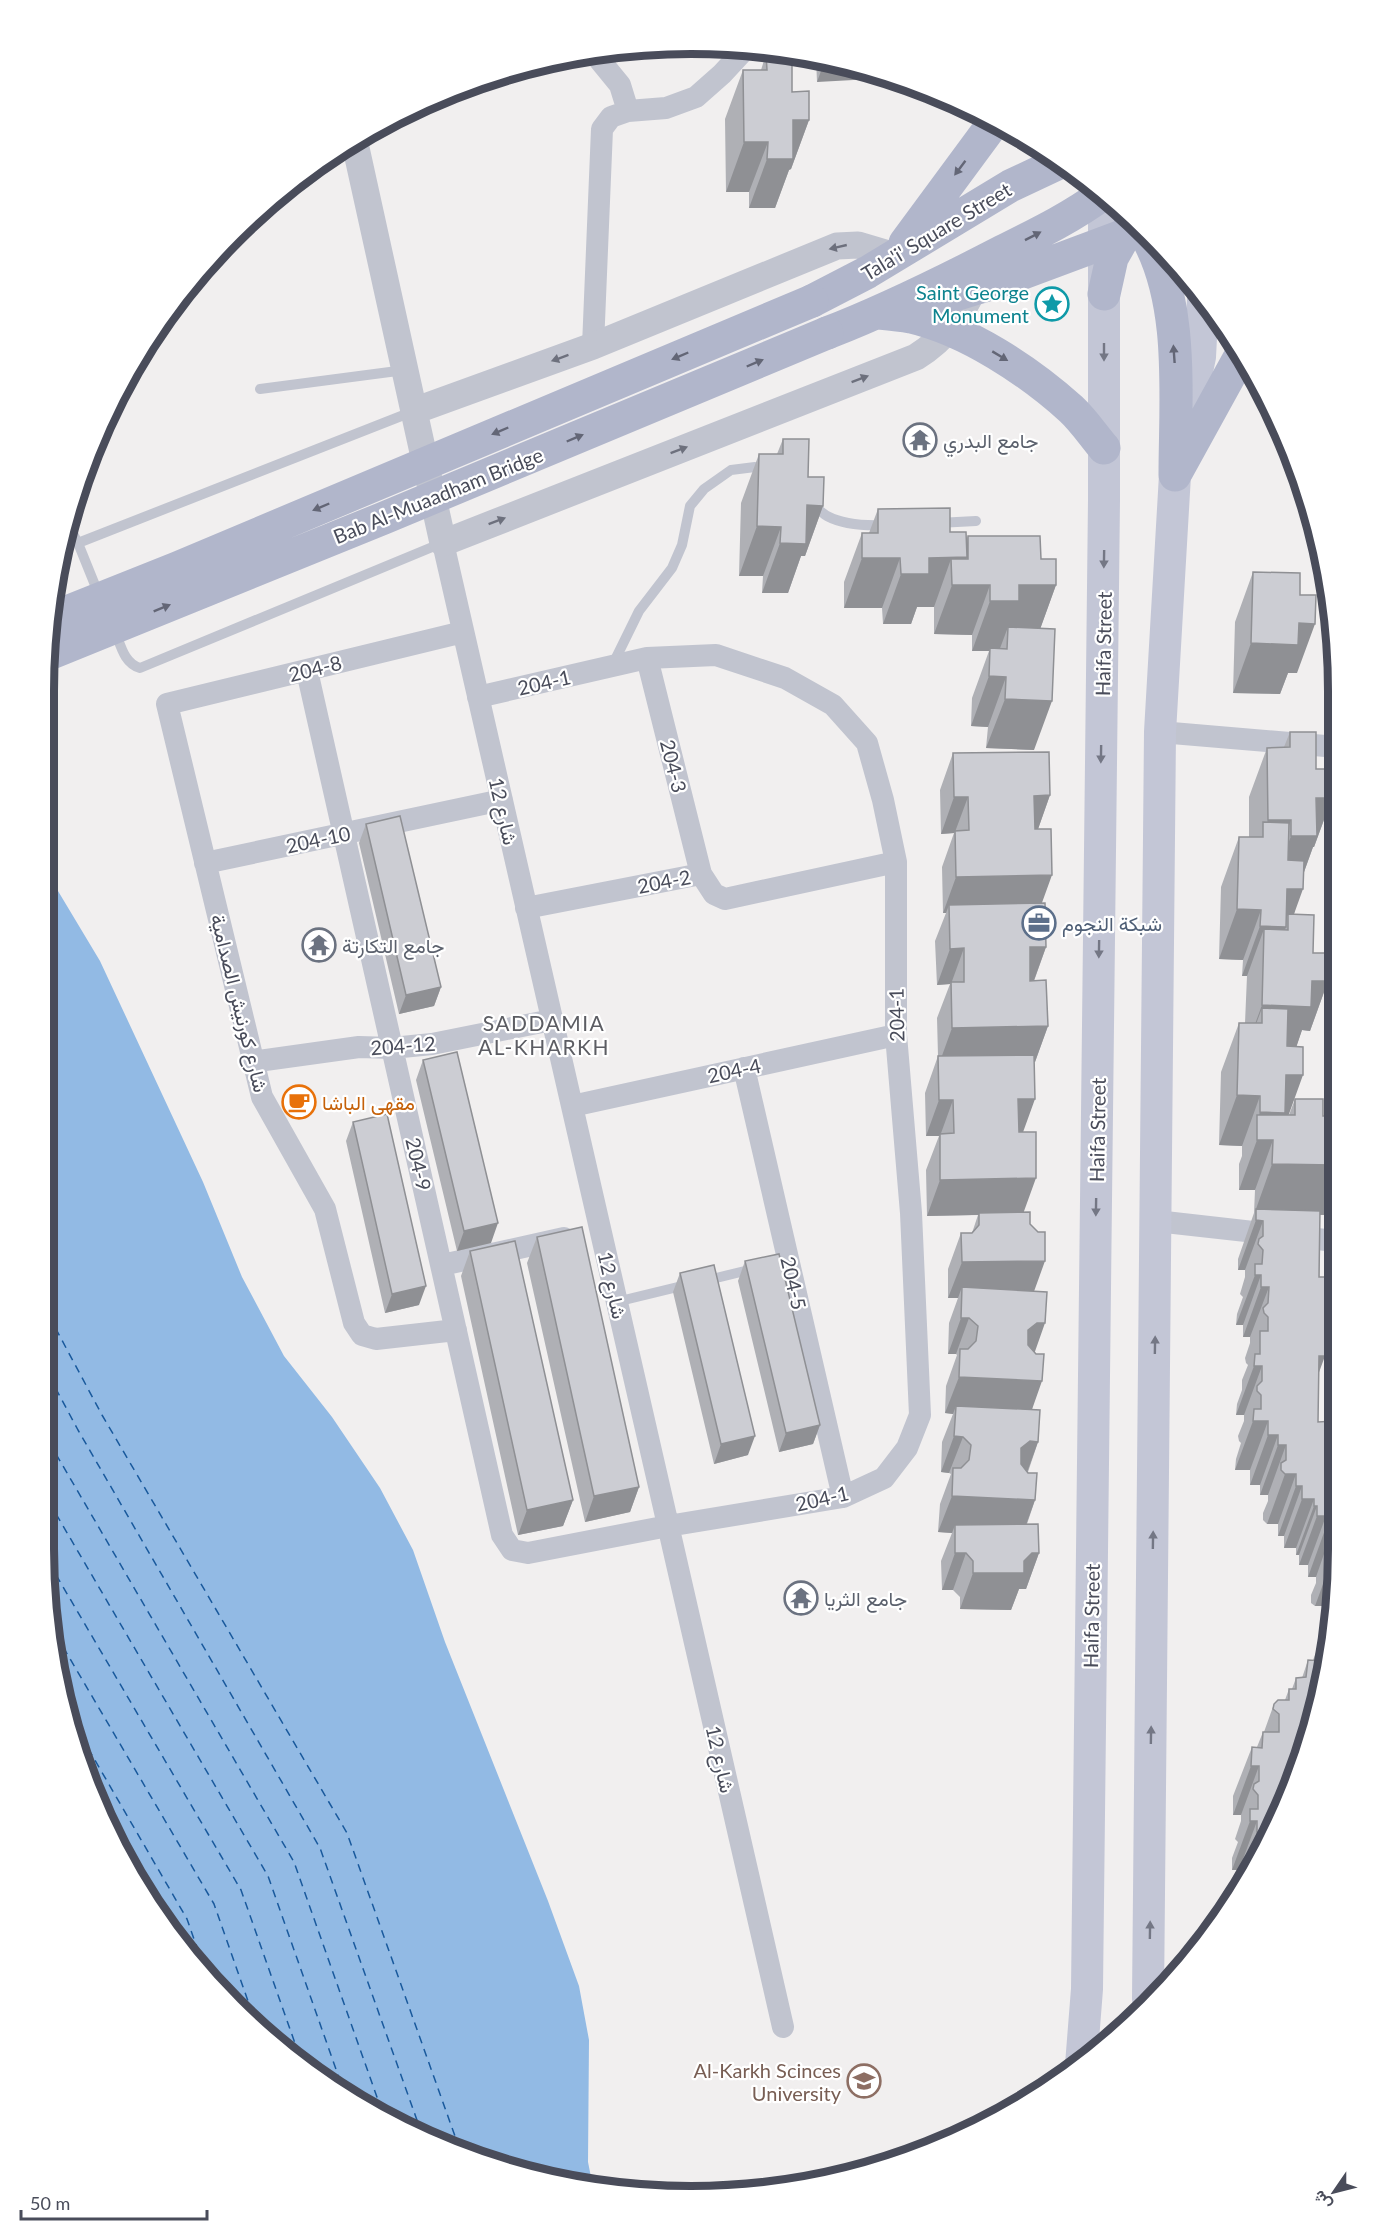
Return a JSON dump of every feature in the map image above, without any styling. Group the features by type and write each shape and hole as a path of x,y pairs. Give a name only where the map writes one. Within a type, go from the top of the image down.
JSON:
{"main road":[{"path":"895,256 989,128"},
{"name":"Tala'i' Square Street","path":"812,301 868,272 1010,186 1053,167"},
{"path":"977,276 1095,199"},
{"path":"977,276 1007,279 1129,233"},
{"path":"1104,294 1112,258 1129,233"},
{"path":"1129,233 1163,276 1171,317 1175,363 1174,476 1160,732 1148,1992"},
{"name":"Bab Al-Muaadham Bridge","path":"55,652 384,518 826,333 977,276"},
{"name":"Haifa Street","path":"1082,2052 1087,1989 1104,294"},
{"name":"Bab Al-Muaadham Bridge","path":"58,615 177,568 812,301"},
{"path":"1174,476 1200,357 1202,312"},
{"path":"879,313 912,318 948,330 998,354 1037,380 1073,410 1104,448"},
{"path":"1174,476 1237,363"}],"street":[{"path":"593,346 602,129 611,117 628,111 666,108 696,97 739,56"},
{"path":"600,60 620,85 628,111"},
{"path":"356,149 443,543 916,357 929,349 948,330 966,304 977,276"},
{"path":"414,411 593,346 837,246 858,245 895,256"},
{"name":"شارع 12","path":"443,543 783,2027"},
{"name":"204-8","path":"167,704 463,632"},
{"name":"204-1","path":"478,697 647,658 716,655 785,678 833,705 867,743 883,800 896,862 896,1035 911,1213 920,1415 907,1448 884,1478 843,1497 668,1526 528,1553 512,1550"},
{"name":"204-3","path":"647,658 700,874"},
{"name":"204-9","path":"307,670 502,1534 512,1550"},
{"name":"شارع كورنيش الصدامية","path":"167,704 262,1097 325,1209 354,1323 362,1335 376,1339 456,1330"},
{"path":"1160,732 1328,746"},
{"name":"204-10","path":"205,863 502,800"},
{"name":"204-2","path":"526,908 700,874 714,894 725,899 896,862"},
{"name":"204-12","path":"252,1062 358,1047 392,1048 432,1044 552,1020"},
{"name":"204-4","path":"572,1106 896,1035"},
{"name":"204-5","path":"744,1068 783,1262 843,1497"},
{"path":"1156,1221 1328,1240"},
{"path":"442,1265 600,1230"}],"lane":[{"path":"260,389 405,370"},
{"path":"78,543 414,411"},
{"path":"612,666 639,611 672,568 682,545 690,506 704,489 731,470 755,467 780,480"},
{"path":"800,494 827,516 840,520 867,526 900,524"},
{"path":"922,523 976,521"},
{"path":"74,535 125,657 132,665 140,668 443,543"},
{"path":"616,1302 765,1266"}],"water":[{"path":"54,884 100,961 203,1182 242,1277 284,1356 332,1417 380,1488 413,1550 445,1642 548,1901 579,1986 589,2040 588,2162 591,2178 526,2164 447,2138 372,2101 303,2054 241,1999 186,1937 161,1903 139,1867 102,1793 76,1714 66,1673 55,1591"}],"building":[{"path":"766,58 792,62 792,92 809,91 809,120 793,120 793,159 767,159 768,142 744,142 743,70 767,70"},
{"path":"783,439 809,439 808,477 824,477 823,506 807,505 806,544 780,543 781,527 757,526 759,454 783,454"},
{"path":"950,508 950,532 966,532 967,557 929,558 929,574 901,574 900,558 862,558 862,533 878,533 878,509"},
{"path":"968,536 1040,536 1041,559 1056,559 1056,585 1019,585 1019,601 990,601 990,585 952,585 951,559 968,559"},
{"path":"1253,572 1300,573 1300,595 1316,595 1315,624 1299,623 1298,645 1251,643"},
{"path":"1008,627 1055,629 1052,701 1005,699 1006,677 989,676 990,648 1007,649"},
{"path":"1290,732 1316,732 1316,769 1328,769 1328,798 1316,798 1317,836 1291,836 1291,820 1268,820 1267,748 1290,747"},
{"path":"1049,752 1050,795 1034,796 1035,829 1051,829 1052,875 956,877 955,831 969,830 968,797 954,797 953,753"},
{"path":"400,816 441,987 406,995 366,824"},
{"path":"1263,822 1289,823 1288,860 1304,861 1303,889 1287,889 1286,927 1260,926 1261,910 1237,909 1239,837 1263,837"},
{"path":"1045,903 1046,947 1030,947 1030,981 1046,980 1048,1026 952,1028 951,982 964,982 964,948 950,949 949,905"},
{"path":"1288,914 1314,915 1313,953 1328,953 1328,981 1312,981 1311,1007 1262,1005 1264,929 1288,930"},
{"path":"1262,1008 1288,1009 1287,1046 1303,1047 1303,1075 1286,1075 1285,1113 1260,1112 1260,1096 1237,1095 1239,1023 1262,1023"},
{"path":"457,1052 498,1223 464,1231 423,1060"},
{"path":"1034,1055 1035,1099 1018,1099 1019,1132 1036,1132 1036,1178 940,1180 940,1134 954,1133 953,1100 939,1100 938,1056"},
{"path":"1295,1099 1323,1099 1323,1116 1328,1116 1328,1165 1272,1164 1273,1140 1257,1140 1257,1115 1295,1115"},
{"path":"387,1114 426,1286 392,1294 353,1122"},
{"path":"1256,1209 1320,1211 1319,1277 1326,1277 1325,1356 1319,1356 1318,1422 1328,1421 1328,1527 1326,1527 1326,1516 1317,1516 1314,1499 1302,1499 1302,1486 1296,1486 1296,1474 1285,1474 1281,1470 1281,1463 1286,1460 1286,1445 1278,1445 1278,1435 1268,1435 1268,1421 1253,1421 1254,1409 1261,1409 1261,1395 1257,1391 1257,1386 1262,1381 1262,1366 1254,1366 1255,1354 1260,1354 1260,1331 1268,1331 1268,1317 1263,1308 1268,1303 1269,1287 1261,1287 1261,1275 1255,1275 1255,1264 1262,1264 1263,1250 1258,1244 1259,1239 1263,1236 1263,1221 1256,1220"},
{"path":"1030,1212 1030,1224 1038,1232 1045,1232 1045,1261 962,1262 961,1233 972,1233 979,1225 979,1213"},
{"path":"582,1227 639,1487 594,1496 537,1237"},
{"path":"515,1241 573,1500 527,1510 470,1251"},
{"path":"779,1254 820,1425 786,1433 745,1261"},
{"path":"714,1265 755,1436 721,1444 680,1273"},
{"path":"962,1287 1047,1292 1045,1323 1037,1323 1028,1330 1028,1345 1036,1354 1044,1354 1042,1381 959,1377 960,1349 968,1349 976,1341 978,1326 969,1318 961,1318"},
{"path":"956,1406 1040,1410 1038,1442 1030,1441 1021,1448 1021,1464 1028,1473 1037,1473 1035,1500 952,1496 953,1468 961,1468 969,1460 971,1445 963,1437 954,1436"},
{"path":"1038,1524 1039,1553 1032,1553 1024,1561 1024,1573 973,1573 973,1561 966,1553 955,1553 955,1525"},
{"path":"1308,1660 1318,1661 1306,1714 1280,1793 1261,1832 1257,1832 1257,1821 1250,1821 1250,1809 1258,1809 1258,1795 1253,1789 1254,1784 1259,1781 1259,1766 1251,1766 1252,1747 1262,1748 1263,1732 1279,1732 1279,1714 1273,1709 1274,1704 1278,1700 1289,1700 1289,1689 1296,1689 1296,1678 1306,1677"}],"ferry route":[{"path":"54,1325 102,1415 347,1833 457,2142"},
{"path":"54,1385 320,1848 419,2125"},
{"path":"54,1451 294,1862 380,2105"},
{"path":"54,1511 268,1876 340,2081"},
{"path":"55,1572 241,1890 297,2049"},
{"path":"61,1643 214,1904 251,2008"},
{"path":"84,1742 187,1919 199,1953"}],"place":[{"name":"Saint George Monument","path":"1052,304"},
{"name":"جامع البدري","path":"920,440"},
{"name":"شبكة النجوم","path":"1039,923"},
{"name":"جامع التكارتة","path":"319,945"},
{"name":"مقهى الباشا","path":"299,1102"},
{"name":"جامع الثريا","path":"801,1598"},
{"name":"Al-Karkh Scinces University","path":"864,2081"}],"district":[{"name":"SADDAMIA AL-KHARKH","path":"544,1034"}]}
